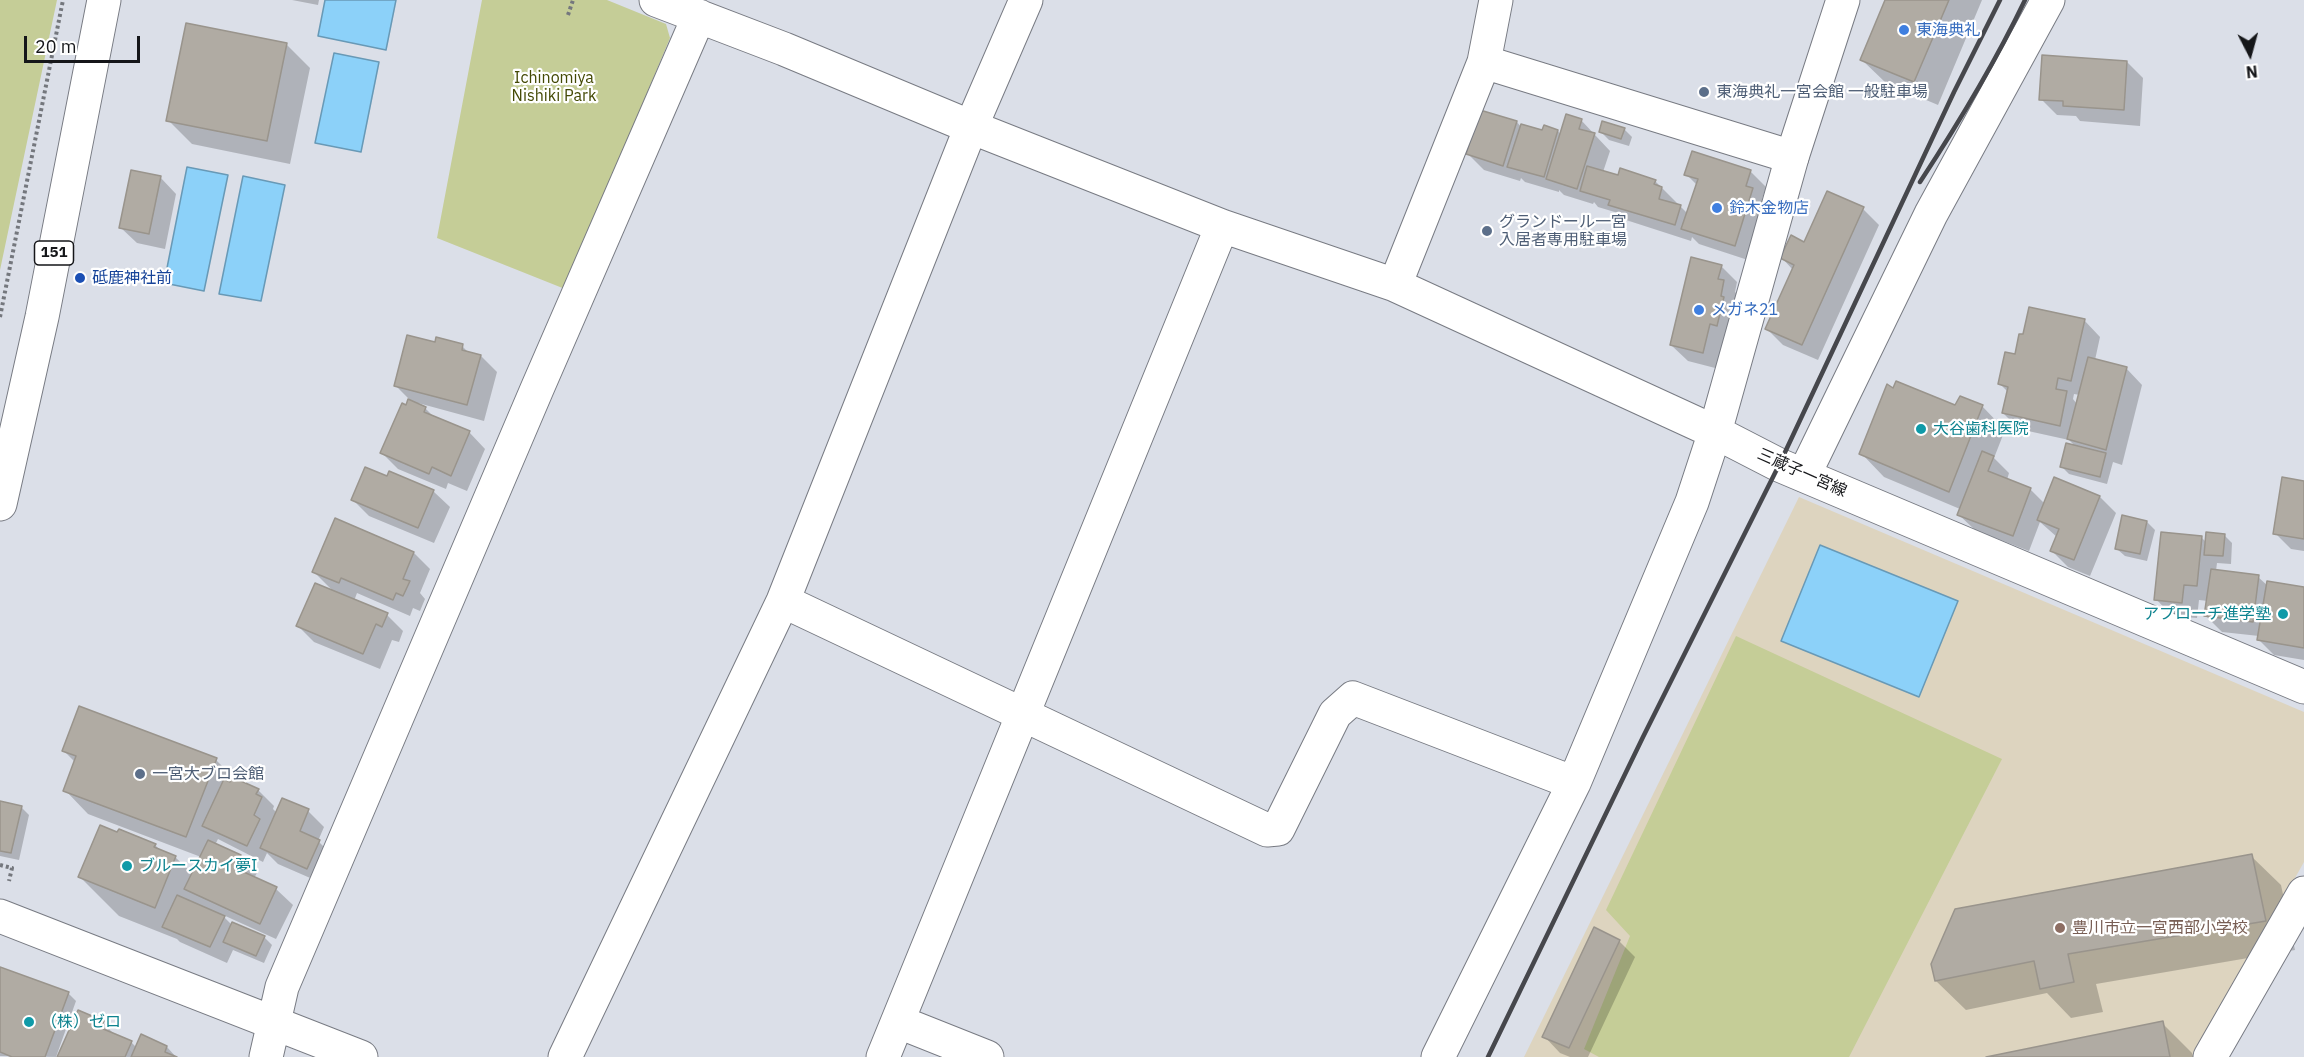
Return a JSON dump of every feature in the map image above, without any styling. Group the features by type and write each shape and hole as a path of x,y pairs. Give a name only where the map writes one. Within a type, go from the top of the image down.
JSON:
{"main road":[{"name":"151","path":"0,504 42,317 104,0"},
{"name":"三蔵子一宮線","path":"656,0 784,49 971,127 1222,226 1395,285 1715,432 1803,475 2304,687"},
{"path":"566,1057 783,601 971,127 1026,0"},
{"path":"1395,285 1484,62 1496,0"},
{"path":"1438,1057 1574,783 1692,501 1715,432 1792,157 1843,0"},
{"path":"1803,475 1932,214 2048,0"},
{"path":"266,1057 282,987 541,379 699,16"},
{"path":"1484,62 1792,157"},
{"path":"883,1057 1222,226"},
{"path":"783,601 1267,830 1278,829 1335,714 1353,698 1574,783"},
{"path":"2210,1057 2304,893"},
{"path":"0,916 361,1057"},
{"path":"899,1022 987,1057"}],"path":[{"path":"0,316 63,0"},
{"path":"568,15 573,0"},
{"path":"0,865 12,868 9,883 0,881"}],"shaded area":[{"path":"1799,497 2304,712 2304,862 2194,1057 1524,1057"}],"green space":[{"path":"0,0 57,0 0,270"},
{"name":"Ichinomiya Nishiki Park","path":"482,0 607,0 666,24 670,38 565,289 437,238"},
{"path":"1736,636 2002,759 1849,1057 1599,1057 1584,1049 1630,936 1606,910"}],"water":[{"path":"325,0 396,0 386,50 318,36"},
{"path":"334,53 379,62 361,152 315,143"},
{"path":"187,167 228,175 204,291 164,283"},
{"path":"243,176 285,185 261,301 219,294"},
{"path":"1820,545 1958,601 1919,697 1781,641"}],"building":[{"name":"東海典礼","path":"1885,0 1949,0 1914,82 1860,60"},
{"path":"186,23 287,43 267,141 166,121"},
{"path":"2042,55 2127,61 2124,110 2063,106 2063,101 2039,100"},
{"path":"1480,110 1517,121 1503,166 1466,154"},
{"path":"1566,114 1582,119 1579,129 1595,133 1577,189 1546,179"},
{"path":"1602,121 1625,128 1621,139 1599,132"},
{"path":"1521,124 1542,130 1544,125 1558,130 1544,177 1507,167"},
{"name":"鈴木金物店","path":"1692,151 1751,170 1746,186 1753,188 1735,246 1681,229 1698,179 1684,175"},
{"path":"1587,166 1618,175 1620,168 1656,180 1654,184 1662,187 1659,199 1681,205 1675,225 1608,205 1610,200 1580,191"},
{"path":"131,170 161,176 149,234 119,228"},
{"path":"1827,191 1864,207 1802,345 1765,329 1794,265 1780,258 1791,235 1804,242"},
{"name":"メガネ21","path":"1691,257 1722,265 1718,279 1724,280 1721,296 1724,297 1717,326 1710,324 1703,353 1670,345"},
{"path":"2029,307 2085,319 2071,381 2058,378 2056,389 2067,391 2060,426 2002,413 2008,387 1998,384 2005,352 2015,354 2019,334 2023,334"},
{"path":"407,335 435,342 436,337 463,344 462,350 481,355 467,405 394,386"},
{"path":"2088,357 2127,367 2106,450 2067,439"},
{"name":"大谷歯科医院","path":"1896,381 1955,405 1960,396 1983,405 1949,492 1859,454 1887,384 1893,388"},
{"path":"408,399 426,407 424,412 470,431 451,476 432,467 429,474 380,453 402,403 406,405"},
{"path":"2066,443 2106,453 2100,477 2060,467"},
{"path":"1982,451 1994,456 1988,471 2031,488 2013,536 1957,515"},
{"path":"365,467 387,476 389,471 434,490 418,528 351,500"},
{"path":"2054,477 2100,496 2074,560 2050,551 2059,529 2037,520"},
{"path":"2282,477 2304,481 2304,539 2273,534"},
{"path":"2122,515 2147,521 2140,554 2115,549"},
{"path":"335,518 414,552 403,579 410,581 403,596 396,593 393,600 341,578 339,583 312,572"},
{"path":"2161,532 2202,536 2197,586 2184,585 2182,603 2154,600"},
{"path":"2206,532 2225,534 2223,556 2204,555"},
{"path":"2211,569 2259,575 2253,622 2204,616"},
{"name":"アプローチ進学塾","path":"2267,581 2304,587 2304,648 2257,640"},
{"path":"315,583 388,613 382,627 376,624 363,654 296,626"},
{"name":"一宮大ブロ会館","path":"79,706 217,758 186,837 63,791 76,756 62,751"},
{"path":"232,777 259,789 256,794 262,797 254,815 260,819 247,846 202,826 224,779 230,782"},
{"path":"282,798 309,809 300,831 320,840 307,869 260,848"},
{"path":"0,801 22,806 11,853 0,851"},
{"name":"ブルースカイ夢I","path":"100,825 117,832 119,829 156,844 154,847 176,856 155,908 78,877"},
{"path":"208,840 241,855 235,868 277,887 260,924 184,889"},
{"path":"2252,854 2266,921 2068,954 2074,982 2040,989 2034,961 1935,981 1931,964 1955,909"},
{"path":"177,895 225,916 210,947 162,927"},
{"path":"232,922 265,936 256,956 223,942"},
{"path":"1594,927 1620,940 1569,1048 1542,1037"},
{"name":"（株）ゼロ","path":"0,967 69,992 45,1057 12,1057 0,1052"},
{"path":"78,1010 104,1021 101,1028 132,1041 125,1057 57,1057"},
{"path":"2163,1021 2170,1057 1986,1057"},
{"path":"141,1034 167,1046 165,1052 177,1057 131,1057"}],"railway":[{"path":"1488,1057 1643,737 1779,465 1954,92 2000,0"},
{"path":"1920,182 1976,92 2025,0"}],"place":[{"name":"東海典礼","path":"1904,30"},
{"name":"東海典礼一宮会館 一般駐車場","path":"1704,92"},
{"name":"鈴木金物店","path":"1717,208"},
{"name":"グランドール一宮 入居者専用駐車場","path":"1487,231"},
{"name":"砥鹿神社前","path":"80,278"},
{"name":"メガネ21","path":"1699,310"},
{"name":"大谷歯科医院","path":"1921,429"},
{"name":"アプローチ進学塾","path":"2283,614"},
{"name":"一宮大ブロ会館","path":"140,774"},
{"name":"ブルースカイ夢I","path":"127,866"},
{"name":"豊川市立一宮西部小学校","path":"2060,928"},
{"name":"（株）ゼロ","path":"29,1022"}]}
